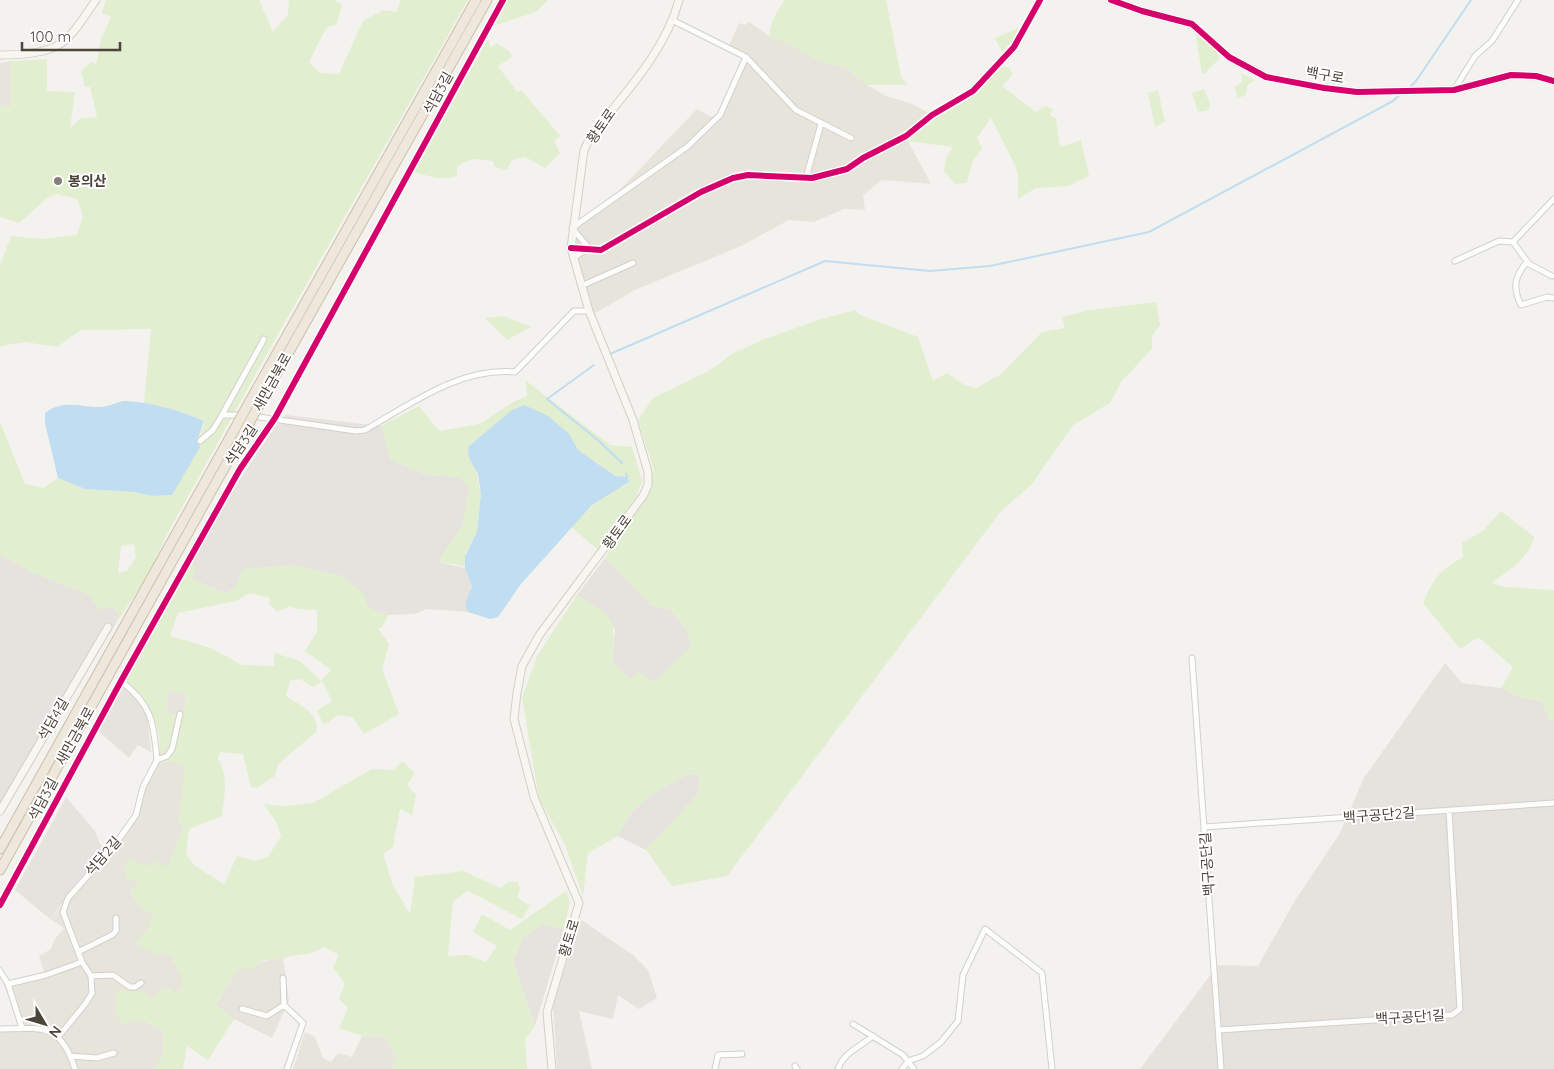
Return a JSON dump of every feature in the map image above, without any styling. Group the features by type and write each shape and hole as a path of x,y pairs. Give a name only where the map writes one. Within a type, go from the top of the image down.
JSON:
{"highway":[{"name":"새만금북로","path":"0,849 476,0"},
{"name":"새만금북로","path":"0,870 487,0"}],"main road":[{"path":"0,55 18,55 55,47 73,30 96,0"},
{"name":"황토로","path":"552,1069 547,1012 579,903 534,797 514,719 517,693 522,666 540,634 594,564 643,496 648,485 648,472 633,420 589,311 581,286 571,248 572,228 584,150 592,136 662,42 674,21 679,0"},
{"name":"백구로","path":"1111,0 1142,11 1192,24 1229,57 1266,77 1356,92 1454,90 1512,75 1536,76 1554,81"},
{"name":"석담4길","path":"0,811 108,627"}],"street":[{"name":"석담3길","path":"0,905 121,681 240,469 274,418 503,0"},
{"path":"571,248 601,250 701,192 733,178 748,175 806,178 847,169 863,158 906,136 932,115 973,91 1014,47 1040,0"},
{"path":"1454,90 1475,56 1492,41 1518,0"},
{"path":"674,21 746,57 796,110 851,138"},
{"path":"589,248 572,228 687,147 720,115 746,57"},
{"path":"806,178 821,124"},
{"path":"1513,242 1554,199"},
{"path":"1455,261 1499,241 1513,242"},
{"path":"1513,242 1527,262 1552,276"},
{"path":"573,258 589,248"},
{"path":"1527,262 1518,273 1514,291 1521,305 1547,297 1554,298"},
{"path":"581,286 633,263"},
{"path":"222,415 274,418 356,431 365,430 469,375 494,370 515,372 574,311 589,311"},
{"path":"200,442 213,430 264,339"},
{"name":"백구공단길","path":"1192,658 1221,1069"},
{"path":"121,681 134,691 149,712 157,760"},
{"name":"석담2길","path":"91,976 82,962 63,912 68,898 114,846 136,815 143,787 157,760 167,756 172,749 180,714"},
{"name":"백구공단2길","path":"1204,827 1554,803"},
{"name":"백구공단1길","path":"1219,1030 1452,1015 1460,1009 1449,810"},
{"path":"78,952 112,935 116,931 116,918"},
{"path":"902,1069 908,1061 923,1056 941,1042 958,1021 963,975 985,928 1042,973 1052,1069"},
{"path":"8,984 72,967 82,962"},
{"path":"0,972 8,984 22,1028"},
{"path":"59,1036 92,993 91,976 113,975 130,987 136,987 141,982"},
{"path":"283,978 284,1005 303,1023 287,1069"},
{"path":"242,1009 267,1016 284,1005"},
{"path":"853,1024 902,1055 914,1069"},
{"path":"0,1029 34,1028 59,1036 75,1069"},
{"path":"838,1069 847,1054 873,1036"},
{"path":"70,1056 98,1058 114,1053"},
{"path":"715,1069 718,1055 742,1054"}],"shaded area":[{"path":"749,22 769,36 787,43 823,63 846,67 867,85 886,96 910,103 937,117 908,141 931,184 882,180 863,195 865,210 844,209 814,222 789,220 741,246 635,290 592,315 576,261 574,244 577,228 610,200 697,109 711,117 719,114 742,58 727,50 739,23 745,25"},
{"path":"11,61 12,108 0,105 0,63"},
{"path":"286,415 381,426 391,460 427,475 461,477 469,489 462,526 438,562 465,568 472,587 465,603 468,612 427,609 414,614 388,615 368,608 363,594 342,576 294,565 243,569 235,588 226,593 192,579 191,564 236,485 275,427"},
{"path":"0,555 34,573 88,594 100,610 111,607 119,613 116,624 0,811"},
{"path":"605,558 651,605 671,610 688,632 691,647 655,682 630,679 612,662 615,629 577,595"},
{"path":"1445,663 1462,683 1501,688 1522,698 1542,701 1549,719 1554,720 1554,1069 1140,1069 1218,965 1258,966 1296,899 1340,833 1364,778"},
{"path":"122,686 128,689 147,713 151,752 138,745 129,758 97,730"},
{"path":"169,690 186,693 185,714 171,716 166,706"},
{"path":"172,761 185,767 184,827 167,868 141,882 130,891 139,906 153,913 149,928 135,943 168,953 182,975 182,988 172,994 172,988 162,989 152,998 142,1019 163,1031 163,1055 155,1069 0,1069 0,1029 20,1026 3,983 44,972 39,956 51,949 54,940 64,928 50,919 98,867 139,814 145,787 158,763"},
{"path":"700,774 698,794 646,850 618,836 629,815 647,797 686,775"},
{"path":"66,797 95,831 100,844 107,850 91,866 50,919 15,890"},
{"path":"580,919 633,955 648,970 657,998 639,1009 618,995 613,1019 579,1011 592,1069 557,1069 553,1006"},
{"path":"542,924 564,929 535,1026 513,961 523,938"},
{"path":"283,957 289,1001 272,1038 234,1019 215,1005 239,967"},
{"path":"305,1032 315,1037 323,1058 331,1062 338,1053 352,1057 362,1036 386,1037 397,1059 392,1069 293,1069"}],"green space":[{"path":"106,0 259,0 273,32 288,15 289,0 334,0 342,5 337,24 326,28 309,62 320,73 339,74 363,21 383,10 396,12 401,0 468,0 273,343 166,536 150,571 116,624 119,613 111,607 100,610 88,594 34,573 0,555 0,422 25,484 43,488 58,478 85,489 135,492 152,496 172,495 204,425 204,421 188,414 144,404 151,329 81,330 57,347 25,342 0,346 0,265 11,236 41,239 77,235 83,216 77,199 57,194 46,199 19,223 0,217 0,105 11,108 11,61 47,59 47,91 75,92 70,128 80,119 97,117 90,87 85,87 81,71 91,62 96,64 101,39 111,17 102,13","holes":["134,544 136,557 127,571 118,573 121,546"]},
{"path":"505,0 548,0 536,12 493,26 494,19"},
{"path":"784,0 886,0 901,77 908,85 867,85 846,67 823,63 787,43 769,36 772,21"},
{"path":"1020,27 1012,42 1002,52 995,38"},
{"path":"1195,32 1209,41 1220,58 1204,74 1202,73"},
{"path":"488,39 491,48 496,43 509,51 512,57 498,66 517,92 522,91 560,136 554,141 560,153 545,168 525,157 512,160 507,170 495,167 493,161 473,159 457,166 457,176 435,177 414,172"},
{"path":"1001,65 1009,68 1013,74 1002,86 1036,112 1046,106 1053,109 1050,115 1056,119 1060,147 1081,140 1089,176 1068,186 1036,188 1018,199 1018,174 1015,165 991,118 977,138 982,148 972,163 967,183 955,184 944,171 946,158 953,147 908,141 937,117 977,92"},
{"path":"1242,74 1255,80 1247,86 1246,95 1238,98 1234,87 1242,82"},
{"path":"1204,89 1210,104 1209,110 1198,112 1192,93"},
{"path":"1158,90 1165,122 1155,127 1148,93"},
{"path":"1156,302 1160,325 1152,336 1152,349 1122,381 1110,403 1073,425 1032,484 1001,511 727,876 672,886 646,850 698,794 700,774 686,775 647,797 629,815 618,836 588,853 583,896 565,845 539,798 522,698 537,656 577,595 606,614 610,620 614,635 612,662 630,679 639,672 655,682 691,647 688,632 671,610 651,605 605,558 654,471 638,420 653,398 709,371 732,354 762,340 821,319 856,310 858,314 918,337 933,381 947,373 964,385 977,388 995,377 997,378 1042,332 1065,328 1062,317 1090,310"},
{"path":"504,316 531,327 507,340 485,318"},
{"path":"525,380 610,445 632,447 642,482 636,497 598,550 571,527 604,497 627,485 517,407 470,445 469,458 476,470 481,494 477,532 465,554 465,566 438,562 462,526 469,489 461,477 427,475 391,460 381,426 419,406 439,431 480,424 513,402 527,396"},
{"path":"1501,511 1534,537 1523,558 1491,583 1505,587 1554,590 1554,720 1549,720 1542,701 1522,698 1501,688 1513,667 1478,637 1460,649 1423,603 1438,576 1448,566 1463,557 1462,543 1483,531"},
{"path":"191,564 197,567 192,579 226,593 235,588 243,569 294,565 342,576 364,594 368,608 388,615 382,627 378,629 389,644 382,669 399,714 364,734 352,717 338,715 324,725 317,711 332,701 322,681 313,687 300,679 290,681 286,696 308,710 317,725 316,732 278,764 275,776 256,788 251,787 243,754 220,752 218,759 225,780 222,816 189,829 186,854 195,866 224,884 237,856 255,861 268,857 281,836 277,823 263,804 285,806 313,803 372,769 394,770 402,761 415,773 407,785 416,795 412,815 400,809 393,847 383,854 393,886 410,914 415,877 464,871 500,888 508,882 518,882 520,889 517,897 530,906 522,919 468,891 453,901 448,956 468,955 486,962 497,946 473,932 482,914 510,930 566,891 570,902 564,929 542,924 523,938 513,961 535,1026 525,1039 527,1069 392,1069 397,1059 386,1037 362,1036 339,1028 348,1008 339,999 345,984 333,967 339,955 324,947 311,953 261,961 252,970 239,967 215,1004 234,1019 208,1060 187,1046 183,1069 155,1069 163,1055 163,1031 142,1019 122,1025 115,1009 117,990 141,990 152,998 162,989 172,988 172,994 182,988 182,975 168,953 153,954 135,943 149,928 153,914 139,906 130,891 140,882 126,880 124,868 130,858 146,866 156,861 167,868 184,827 178,824 185,767 172,761 158,763 160,750 157,727 148,707 126,680","holes":["250,593 270,598 269,604 277,612 290,606 298,609 317,610 317,632 305,651 331,670 321,681 300,661 274,653 274,666 242,665 211,648 170,636 178,613 236,601","169,690 186,693 185,714 171,716 166,706"]}],"water":[{"path":"123,401 164,407 204,421 197,441 200,447 172,495 152,496 135,492 85,489 58,478 45,423 45,413 58,406 103,407"},
{"path":"524,405 548,416 569,434 578,450 615,476 627,477 629,482 592,505 521,584 498,617 490,619 468,612 465,603 472,587 465,568 465,556 477,532 481,494 478,474 469,458 468,447 512,410"}],"waterway":[{"path":"1409,88 1416,81 1471,0"},
{"path":"610,354 825,261 930,271 990,266 1149,232 1393,101 1401,94"},
{"path":"594,365 547,399 599,441 622,463"}],"cycle path":[{"path":"0,905 121,681 240,469 275,418 503,0"},
{"path":"571,248 601,250 701,192 733,178 748,175 812,178 847,169 863,158 906,136 932,115 973,91 1014,47 1040,0"},
{"path":"1111,0 1142,11 1192,24 1229,57 1266,77 1324,88 1357,92 1454,90 1511,75 1536,76 1554,81"}],"place":[{"name":"봉의산","path":"58,181"}]}
